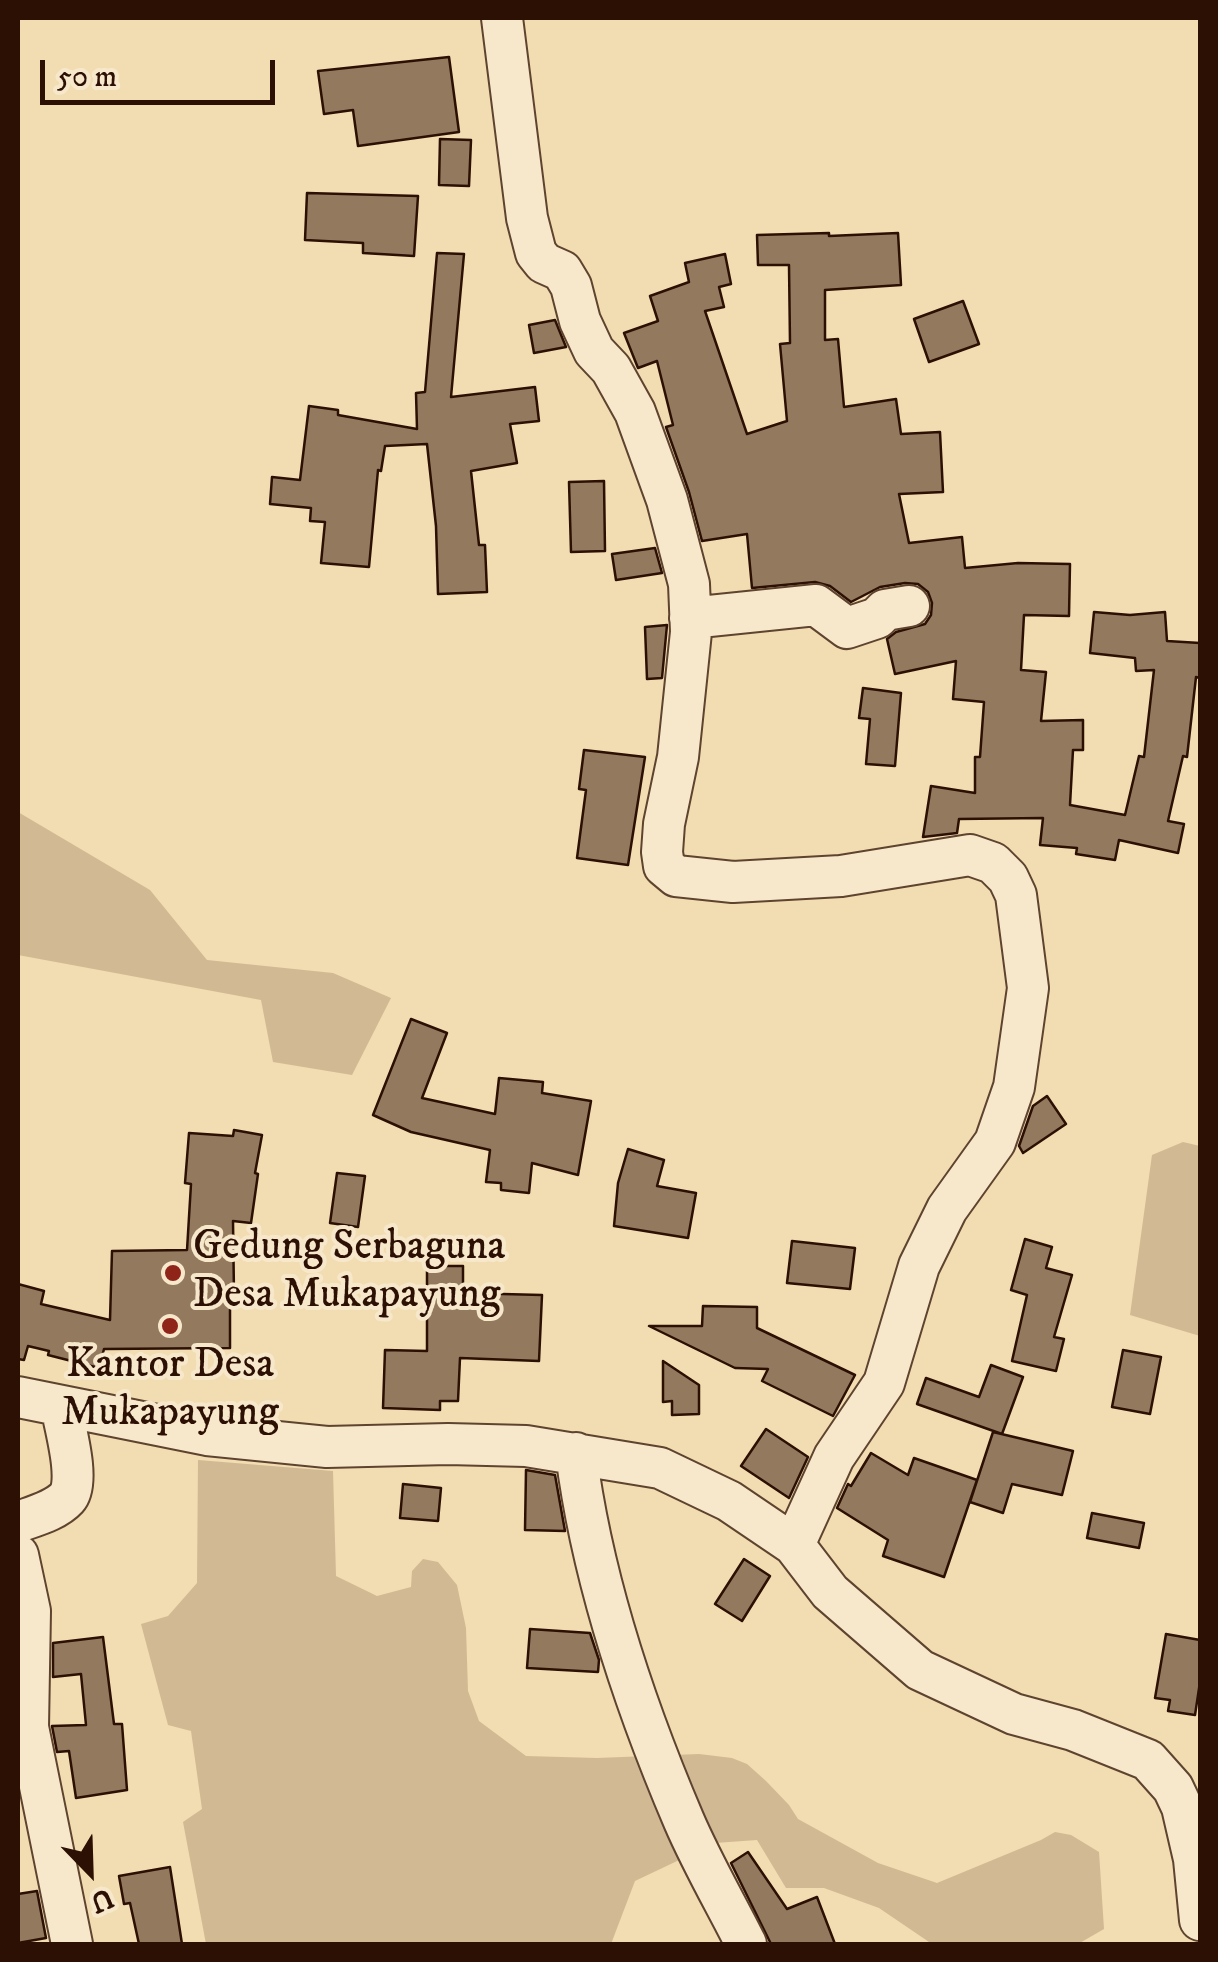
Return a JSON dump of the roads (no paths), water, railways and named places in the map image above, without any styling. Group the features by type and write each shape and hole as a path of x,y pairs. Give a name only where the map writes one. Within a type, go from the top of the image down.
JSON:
{"street":[{"path":"502,18 527,218 536,253 544,263 562,271 594,351 611,370 636,412 689,584 690,618 678,756 663,838 662,860 668,871 676,876 733,882 823,878 970,854 993,863 1008,878 1016,895 1028,988 1014,1086 995,1142 947,1209 908,1298 884,1383 834,1457 794,1545"},
{"path":"690,618 816,605 847,628 877,618 885,610 909,606"},
{"path":"18,1398 208,1435 328,1447 526,1446 660,1468 729,1502 794,1545 830,1592 920,1670 1014,1714 1119,1747 1156,1767 1174,1788 1182,1808 1194,1859 1200,1920"},
{"path":"18,1522 58,1506 71,1494 74,1480 61,1406"},
{"path":"576,1453 599,1573 626,1667 684,1822 746,1944"},
{"path":"18,1556 30,1611 28,1727 72,1944"}],"place":[{"name":"Gedung Serbaguna Desa Mukapayung","path":"173,1273"},
{"name":"Kantor Desa Mukapayung","path":"170,1326"}]}
